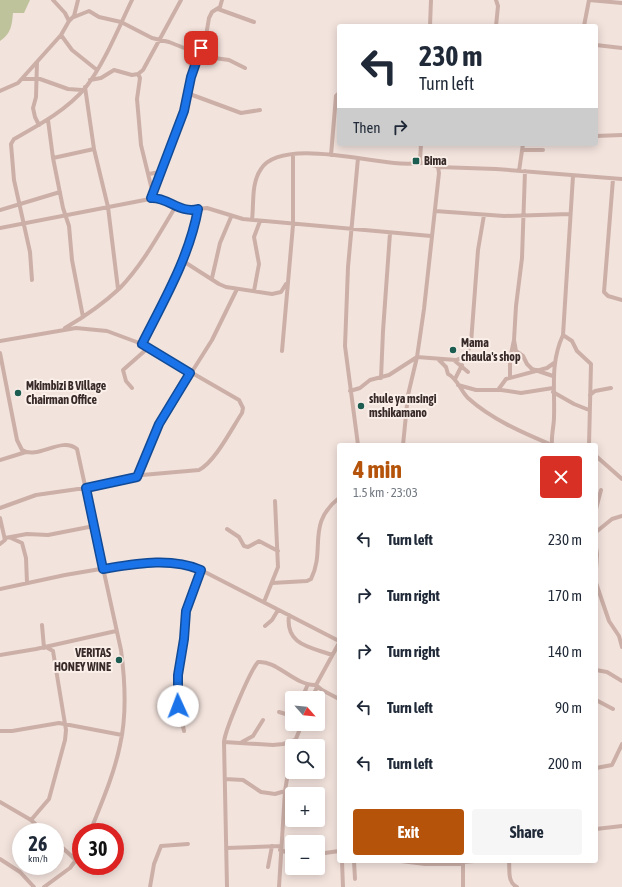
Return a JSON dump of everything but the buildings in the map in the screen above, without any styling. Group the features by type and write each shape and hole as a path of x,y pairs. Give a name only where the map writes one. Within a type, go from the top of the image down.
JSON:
{"street":[{"path":"52,0 65,13 69,21"},
{"path":"74,17 78,0"},
{"path":"32,280 30,252 25,224 19,205 11,156 11,144 14,139 48,120 84,89 97,70 132,0"},
{"path":"90,80 101,78 114,70 132,75 138,74 146,66 181,0"},
{"path":"151,198 184,111 187,93 198,53 206,36 210,14 221,6 222,0"},
{"path":"430,24 431,0"},
{"path":"496,0 498,6 496,24"},
{"path":"584,24 589,0 622,3"},
{"path":"218,9 254,22"},
{"path":"0,91 12,86 22,79 61,35 69,21 74,17 90,11 99,16 121,22 143,34 159,40 198,53 229,60 245,68"},
{"path":"61,35 72,50 97,70"},
{"path":"598,45 622,48"},
{"path":"37,62 36,97 33,112 40,125"},
{"path":"138,74 140,78 137,99 141,145 149,174 150,186 154,190"},
{"path":"22,79 36,78 68,89 84,89"},
{"path":"84,89 94,149 108,207 118,289"},
{"path":"187,93 241,113 260,110"},
{"path":"331,155 337,95"},
{"path":"48,120 53,158 69,226 72,260 83,317"},
{"path":"598,136 622,135"},
{"path":"421,146 420,160 422,163"},
{"path":"519,171 523,146"},
{"path":"53,158 94,149"},
{"path":"522,150 543,150"},
{"path":"282,351 293,225 293,154"},
{"path":"252,220 255,184 260,170 272,159 293,154 331,155 393,164 422,163 438,167 519,171 622,179"},
{"path":"358,158 351,229 345,334 346,358 358,443"},
{"path":"403,443 408,395 417,357 439,173 438,167"},
{"path":"149,174 160,172"},
{"path":"510,378 510,359 514,340 516,306 521,270 525,172"},
{"path":"552,443 554,417 554,362 556,352 563,335 573,176"},
{"path":"613,179 604,292 608,296 622,300"},
{"path":"0,210 60,192"},
{"path":"0,228 151,198 159,198 176,206 190,210 207,208 231,217 252,220 293,225 431,236"},
{"path":"63,330 83,317 118,289 133,272 176,206"},
{"path":"142,344 183,261 194,229 198,209"},
{"path":"434,211 484,215 570,214"},
{"path":"350,391 360,388 370,380 381,378 417,357 455,360 466,356 471,343 478,250 484,215"},
{"path":"212,278 220,243 231,217"},
{"path":"254,291 259,264 254,237 260,221"},
{"path":"381,378 390,232"},
{"path":"183,261 212,278 220,285 237,289 278,293 281,292 287,284"},
{"path":"137,477 159,424 212,340 237,289"},
{"path":"0,341 63,330 88,328 103,331 142,344 241,401 243,406 242,412 204,468 196,471 165,472 86,488 36,495 0,508"},
{"path":"563,335 572,341 577,351 591,363 589,443"},
{"path":"514,340 517,352 523,356 527,364 537,370 553,376"},
{"path":"132,388 126,381 123,370 148,348"},
{"path":"0,353 17,440 19,446 26,452"},
{"path":"438,359 446,367 448,374 455,379 468,398 514,429 547,443"},
{"path":"455,360 468,372"},
{"path":"498,390 506,379 549,367 554,362"},
{"path":"404,364 415,368"},
{"path":"455,379 462,365"},
{"path":"458,385 476,390 498,390 521,393 553,390 574,404 589,410"},
{"path":"590,395 596,391 611,388"},
{"path":"0,460 26,452 67,445 73,446 77,449 123,670 122,735 110,781 94,823"},
{"path":"598,458 622,479"},
{"path":"598,501 601,490"},
{"path":"272,583 307,581 311,579 316,564 319,524 327,509 337,500"},
{"path":"264,602 278,569 275,501"},
{"path":"598,531 612,519 622,516"},
{"path":"0,518 5,538 4,542 0,544"},
{"path":"5,538 27,534 48,535 94,526"},
{"path":"227,529 239,537 246,547 259,541 278,551"},
{"path":"11,538 22,543 27,560 27,583"},
{"path":"0,589 124,565 154,563 188,566 201,570 337,641"},
{"path":"184,731 178,702 178,675 184,639 187,605 201,570"},
{"path":"598,594 609,621 619,636 622,647"},
{"path":"265,626 272,620 278,610"},
{"path":"289,615 288,627 294,639 307,646 332,655"},
{"path":"42,625 45,647"},
{"path":"0,655 45,647 116,631"},
{"path":"32,820 48,802 65,740 64,723 53,651 56,644"},
{"path":"315,691 337,646"},
{"path":"45,647 53,651"},
{"path":"227,887 225,732 258,662 266,663 308,684 317,686 337,698"},
{"path":"598,670 607,672 622,682"},
{"path":"305,691 308,684"},
{"path":"598,701 613,709"},
{"path":"279,712 285,714"},
{"path":"240,744 252,736 263,720"},
{"path":"0,731 19,730 54,723 64,723 74,727 122,735"},
{"path":"224,742 273,745 285,743"},
{"path":"598,768 612,765 622,744"},
{"path":"225,779 243,780 261,792 275,794 284,791"},
{"path":"279,887 280,848 286,779"},
{"path":"0,802 35,823"},
{"path":"598,829 622,826"},
{"path":"150,887 154,864 161,846 188,844"},
{"path":"226,848 272,846 285,850"},
{"path":"268,867 272,846"},
{"path":"64,849 72,856"},
{"path":"325,853 337,851"},
{"path":"0,859 20,872 34,887"},
{"path":"342,863 343,887"},
{"path":"354,863 356,879"},
{"path":"417,863 463,863 463,887"},
{"path":"509,863 509,877 512,885 517,887"},
{"path":"44,887 72,865"}],"green space":[{"path":"0,0 30,0 24,13 13,13 9,32 0,41"}],"place":[{"name":"Bima","path":"416,161"},
{"name":"Mama chaula's shop","path":"453,350"},
{"name":"Mkimbizi B Village Chairman Office","path":"18,393"},
{"name":"shule ya msingi mshikamano","path":"361,406"},
{"name":"VERITAS HONEY WINE","path":"119,660"}],"route":[{"path":"178,706 178,675 184,639 187,605 201,570 180,564 154,563 124,565 103,569 86,488 112,484 137,477 150,442 161,419 168,412 190,373 142,344 183,261 196,221 198,209 187,210 159,198 151,198 184,111 191,77 198,53 201,48"}]}
